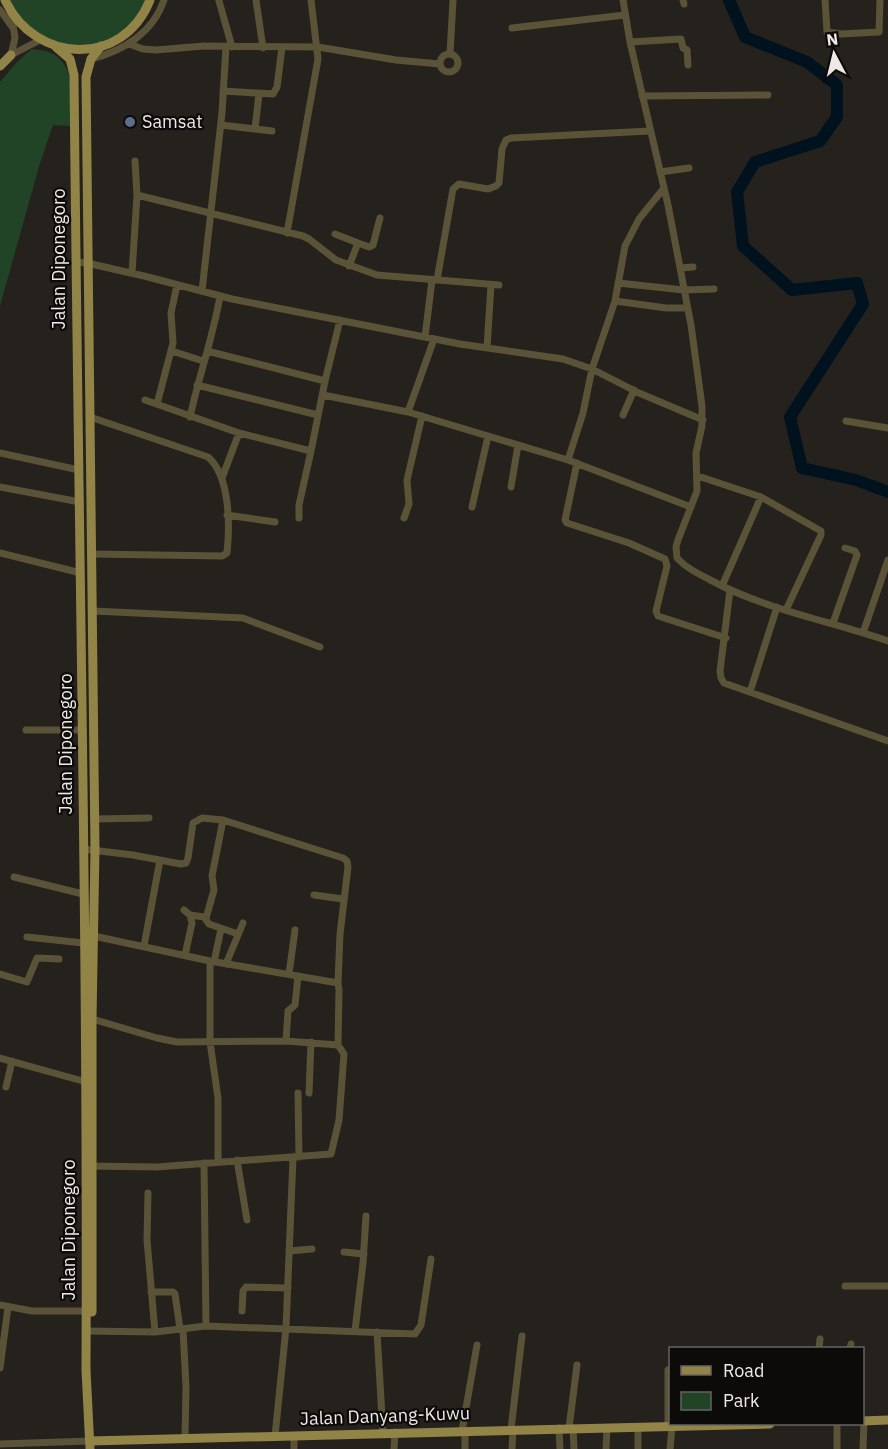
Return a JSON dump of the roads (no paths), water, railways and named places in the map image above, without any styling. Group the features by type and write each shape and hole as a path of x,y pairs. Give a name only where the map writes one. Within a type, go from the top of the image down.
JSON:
{"main road":[{"path":"5,0 10,12 23,28 40,40 56,47 82,50 101,46 123,36 138,22 150,0"},
{"name":"Jalan Diponegoro","path":"88,1083 95,936 95,819 86,76 91,59 101,46"},
{"name":"Jalan Diponegoro","path":"56,47 70,59 74,75 81,573 83,938 88,1083 89,1331 93,1445"},
{"path":"0,66 10,55"},
{"name":"Jalan Diponegoro","path":"89,1166 86,1311 89,1331"},
{"path":"864,1421 888,1420"},
{"name":"Jalan Danyang-Kuwu","path":"93,1445 185,1438 737,1425"}],"street":[{"path":"91,59 117,51 129,44 153,23 164,0"},
{"path":"256,0 263,48"},
{"path":"287,233 318,59 311,0"},
{"path":"450,54 453,0"},
{"path":"622,0 680,268 703,420 696,453 698,491 676,547 677,558 690,569 730,590 786,610 888,641"},
{"path":"825,0 827,32 841,34 879,32 880,0"},
{"path":"202,291 229,47 219,1"},
{"path":"0,10 15,30"},
{"path":"10,12 15,30 10,55"},
{"path":"513,28 625,15"},
{"path":"630,42 681,39 683,48 687,50 688,65"},
{"path":"10,55 40,40"},
{"path":"129,44 143,49 156,50 318,47 396,60 440,64 445,71 450,73 459,66 459,60 450,54 442,57 440,64"},
{"path":"223,92 271,94 276,92 282,47"},
{"path":"255,129 259,94"},
{"path":"642,96 768,95"},
{"path":"221,125 272,131"},
{"path":"425,338 453,189 459,184 488,189 496,186 499,183 502,149 506,140 650,131"},
{"path":"132,273 137,195 135,161"},
{"path":"660,172 689,168"},
{"path":"568,460 583,413 592,369 615,301 621,259 630,234 639,219 664,188"},
{"path":"137,195 309,239 329,256 349,266 377,275 495,285 487,348"},
{"path":"335,234 369,247 373,245 380,218"},
{"path":"349,266 358,243"},
{"path":"76,262 87,262 220,296 425,338 563,359 592,369 703,420"},
{"path":"680,268 693,267"},
{"path":"618,284 684,290 714,289"},
{"path":"157,404 172,351 171,313 177,285"},
{"path":"190,417 197,385 215,327 220,296"},
{"path":"615,301 666,308 687,308"},
{"path":"299,518 299,505 340,320"},
{"path":"408,412 434,339"},
{"path":"172,351 204,361"},
{"path":"207,351 325,381"},
{"path":"197,385 318,416"},
{"path":"622,415 634,390"},
{"path":"323,395 408,412 568,460 691,507"},
{"path":"145,400 239,433 311,451"},
{"path":"404,518 409,504 407,480 422,416"},
{"path":"90,417 208,457 215,463 222,478 227,500 227,553 222,556 92,554"},
{"path":"846,421 888,428"},
{"path":"222,478 239,433"},
{"path":"472,507 488,436"},
{"path":"511,487 518,445"},
{"path":"0,453 79,470"},
{"path":"577,463 565,520 629,543 660,556 667,562"},
{"path":"698,476 761,497 787,510 821,532 786,610"},
{"path":"0,487 80,502"},
{"path":"722,586 761,497"},
{"path":"227,515 275,522"},
{"path":"833,624 857,555 845,548"},
{"path":"0,553 81,573"},
{"path":"667,562 677,558"},
{"path":"863,633 888,560"},
{"path":"667,562 656,611 658,616 726,638"},
{"path":"730,590 720,678 723,683 888,741"},
{"path":"750,692 777,607"},
{"path":"93,611 243,618 320,647"},
{"path":"26,730 82,730"},
{"path":"95,819 149,818"},
{"path":"83,849 95,849 181,864 186,862 194,823 202,818 223,820 343,858 347,861 348,867 343,899 338,983 340,1014 338,1045 344,1054 339,1120 333,1153 157,1167 89,1166"},
{"path":"223,820 212,876 214,890 206,918 209,924 238,934"},
{"path":"144,946 160,860"},
{"path":"14,877 83,894"},
{"path":"314,895 343,899"},
{"path":"184,955 192,923 187,913 206,918"},
{"path":"226,964 243,922"},
{"path":"218,1161 218,1098 210,1042 212,962 221,929"},
{"path":"289,974 295,930"},
{"path":"27,937 83,938 95,936 212,962 338,983"},
{"path":"0,974 27,982 37,958 59,959"},
{"path":"286,1041 288,1011 295,1005 298,976"},
{"path":"92,1019 177,1042 286,1041 338,1045"},
{"path":"309,1093 311,1042"},
{"path":"0,1058 88,1083"},
{"path":"6,1088 12,1061"},
{"path":"275,1436 286,1328 298,1093"},
{"path":"237,1160 247,1220"},
{"path":"204,1163 206,1326"},
{"path":"148,1193 147,1240 155,1332"},
{"path":"355,1331 366,1216"},
{"path":"289,1251 312,1249"},
{"path":"344,1252 364,1254"},
{"path":"89,1331 155,1332 206,1326 415,1334 419,1330 431,1259"},
{"path":"845,1286 888,1286"},
{"path":"242,1311 243,1291 246,1287 288,1288"},
{"path":"151,1292 173,1292 175,1294 182,1329 186,1387 185,1438"},
{"path":"0,1305 48,1312 86,1311"},
{"path":"0,1364 8,1307"},
{"path":"376,1332 382,1434"},
{"path":"512,1449 522,1336"},
{"path":"819,1347 820,1339"},
{"path":"465,1449 463,1431 477,1345"},
{"path":"560,1449 567,1428 577,1365"},
{"path":"668,1370 669,1398"},
{"path":"888,1414 888,1420"},
{"path":"837,1425 837,1449"},
{"path":"862,1449 863,1425"},
{"path":"638,1427 638,1449"},
{"path":"670,1427 670,1449"},
{"path":"567,1428 574,1449"},
{"path":"606,1449 607,1428"},
{"path":"394,1449 396,1432"},
{"path":"294,1436 294,1449"},
{"name":"Jalan Danyang-Kuwu","path":"0,1444 93,1445"}],"waterway":[{"path":"729,0 745,37 807,62 837,85 837,117 820,141 755,162 737,192 743,246 792,290 857,283 863,304 790,417 802,468 856,480 888,492"}],"place":[{"name":"Samsat","path":"130,122"}]}
